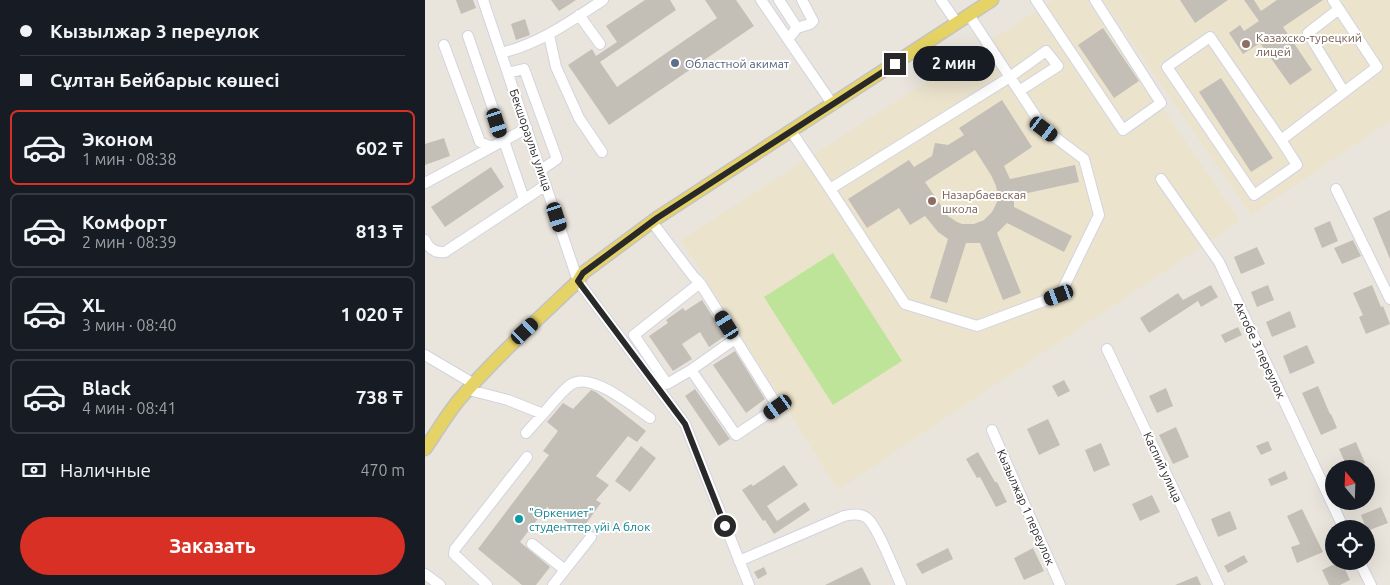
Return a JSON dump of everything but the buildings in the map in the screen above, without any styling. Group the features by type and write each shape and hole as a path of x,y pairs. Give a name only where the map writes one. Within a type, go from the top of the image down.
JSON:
{"main road":[{"path":"425,449 457,402 525,331 578,281 583,273 651,222 992,0"}],"street":[{"name":"Бекшораулы улица","path":"483,0 578,281 685,424 749,585"},
{"path":"501,53 549,35 603,0"},
{"path":"761,0 833,105"},
{"path":"779,0 797,28"},
{"path":"788,39 797,28 810,24 813,21 802,0"},
{"path":"941,0 957,23"},
{"path":"1036,0 1123,130 1161,103 1095,0"},
{"path":"1281,140 1345,92 1377,67 1336,4 1307,33 1345,92"},
{"path":"579,15 600,44"},
{"path":"791,131 905,304 977,326 1059,295 1099,215 1084,159 1044,129 969,15"},
{"path":"549,35 556,67 579,118 602,152"},
{"path":"469,36 523,199"},
{"path":"1210,37 1281,140 1297,166 1254,195 1167,67 1210,37"},
{"path":"445,45 480,142 492,147"},
{"path":"830,189 1010,77 1046,51 1058,66 1019,91"},
{"path":"508,73 525,69 557,159 541,170"},
{"path":"425,183 527,128"},
{"name":"Актобе 3 переулок","path":"1161,179 1219,262 1340,520"},
{"path":"425,240 433,250 445,252 546,185"},
{"path":"1336,188 1390,299"},
{"path":"651,222 700,283 778,407 736,436 691,370"},
{"path":"700,283 634,335 667,384 691,370 735,339"},
{"name":"Каспий улица","path":"1107,349 1219,585"},
{"path":"425,355 471,387 543,414"},
{"path":"526,433 571,384 580,382 591,382 608,390 650,418"},
{"name":"Кызылжар 1 переулок","path":"992,430 1060,585"},
{"path":"487,585 454,554 455,549 527,457"},
{"path":"739,561 844,516 854,514 866,517 873,526 901,585"},
{"path":"553,585 591,536"},
{"path":"532,544 565,570"},
{"path":"1364,570 1371,585"},
{"path":"425,574 440,585"}],"shaded area":[{"path":"1053,0 1089,0 1240,221 838,490 681,240"},
{"path":"1103,0 1390,0 1390,121 1251,215"}],"green space":[{"path":"833,253 902,361 833,405 764,297"}],"place":[{"name":"Казахско-турецкий лицей","path":"1246,44"},
{"name":"Областной акимат","path":"675,63"},
{"name":"Назарбаевская школа","path":"932,201"},
{"name":"\"Өркениет\" студенттер үйі А блок","path":"519,519"}],"route":[{"path":"725,526 685,424 578,281 583,273 657,218 895,64"}]}
